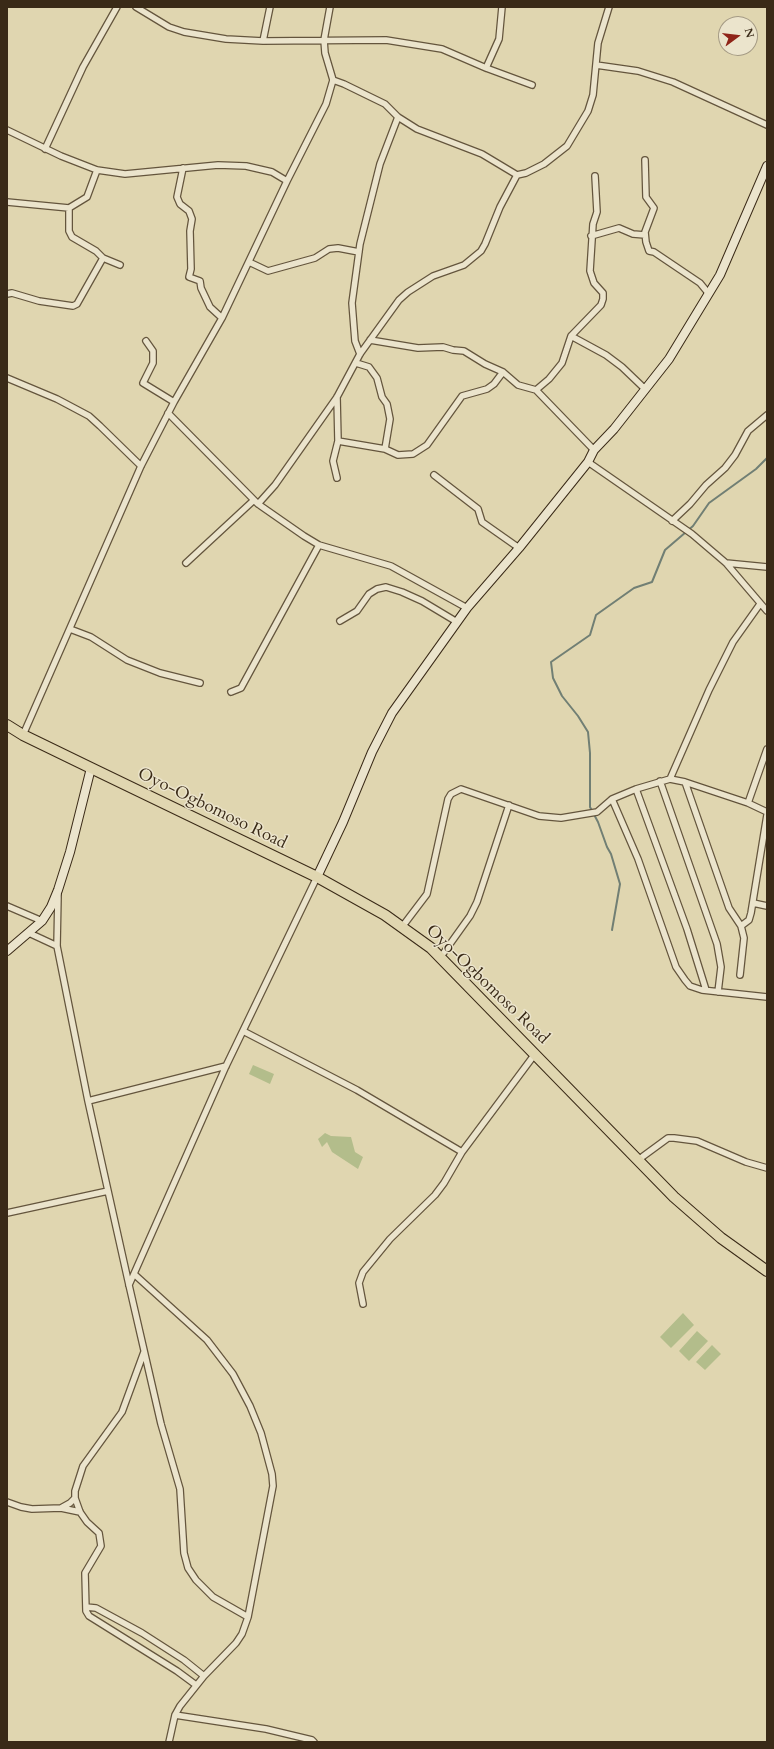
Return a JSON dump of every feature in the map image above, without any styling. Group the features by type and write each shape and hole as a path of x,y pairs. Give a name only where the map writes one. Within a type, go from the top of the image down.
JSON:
{"highway":[{"name":"Oyo-Ogbomoso Road","path":"7,725 23,735 317,877 385,915 402,927 431,948 674,1197 721,1238 748,1259 767,1271"}],"street":[{"path":"46,149 83,67 117,7"},
{"path":"136,7 169,26 184,32 244,41 386,40 442,49 486,68 532,85"},
{"path":"263,41 270,7"},
{"path":"23,735 141,466 174,402 222,318 287,181 326,104 333,80 325,53 324,40 330,7"},
{"path":"486,68 499,39 502,7"},
{"path":"333,80 385,104 398,116 417,129 482,154 517,175 526,173 544,164 567,146 588,111 593,95 598,43 609,7"},
{"path":"596,66 638,71 673,82 767,125"},
{"path":"360,354 355,341 352,303 359,252 380,164 398,116"},
{"path":"7,130 61,156 98,170 124,174 218,165 246,166 272,172 287,181"},
{"path":"645,160 647,183 646,197 654,208 645,235 649,251 654,252 700,283 709,294"},
{"path":"129,1285 226,1066 343,822 372,752 392,713 467,608 519,548 588,462 594,450 614,429 669,359 720,275 767,166"},
{"path":"183,168 177,197 180,204 189,211 192,219 190,231 191,269 189,277 200,281 201,288 210,307 222,318"},
{"path":"7,202 69,208 87,197 98,170"},
{"path":"186,563 275,485 338,397 360,354 399,300 408,292 433,276 464,265 481,251 500,207 517,175"},
{"path":"536,390 549,379 562,363 571,336 601,305 603,299 601,289 590,277 591,236 597,212 595,176"},
{"path":"69,208 70,236 101,254 103,258 120,265"},
{"path":"591,236 619,228 633,234 645,235"},
{"path":"249,262 268,271 315,258 329,249 338,248 359,252"},
{"path":"7,294 12,293 39,301 73,306 77,304 103,258"},
{"path":"571,336 606,355 622,367 645,389"},
{"path":"370,340 418,348 443,347 464,351 485,364 503,372 518,385 536,390 594,450"},
{"path":"146,341 153,351 153,363 143,382 174,402"},
{"path":"356,362 369,367 377,378 382,397 387,404 390,419 385,449"},
{"path":"338,441 385,449 398,455 404,456 413,454 424,448 448,418 462,396 487,389 494,384 503,372"},
{"path":"7,378 57,399 89,416 141,466"},
{"path":"337,478 333,461 338,441 338,397"},
{"path":"168,413 256,502 319,545 391,566 467,608"},
{"path":"672,521 690,504 706,484 725,468 735,455 748,431 767,415"},
{"path":"588,462 692,534 726,563 767,611"},
{"path":"434,475 478,509 482,522 519,548"},
{"path":"231,692 241,688 319,545"},
{"path":"726,563 767,567"},
{"path":"340,621 357,612 369,594 377,589 386,587 422,601 457,622"},
{"path":"670,779 709,690 733,642 760,604"},
{"path":"70,629 91,637 127,660 160,673 200,683"},
{"path":"748,803 767,749"},
{"path":"7,951 42,921 58,890 70,852 91,768"},
{"path":"402,927 427,894 448,800 451,794 461,789 539,816 561,818 597,812 612,799 636,789 670,779 685,782 748,803 767,814 753,903 748,920 741,926"},
{"path":"660,781 717,944 721,967 718,992"},
{"path":"685,782 729,908 741,926 744,938 740,975"},
{"path":"636,789 687,929 706,990"},
{"path":"612,799 638,859 676,966 690,986 718,992 767,997"},
{"path":"440,958 474,909 508,805"},
{"path":"58,890 57,946 88,1101 129,1285 162,1424 180,1489 184,1553 188,1568 196,1580 213,1597 248,1617"},
{"path":"753,903 767,906"},
{"path":"7,906 42,921"},
{"path":"29,933 57,946"},
{"path":"243,1031 357,1090 462,1152"},
{"path":"363,1304 359,1283 363,1272 390,1239 435,1195 444,1183 462,1152 535,1054"},
{"path":"88,1101 226,1066"},
{"path":"638,1160 668,1138 674,1138 697,1141 746,1162 767,1168"},
{"path":"7,1214 108,1191"},
{"path":"134,1274 207,1340 218,1352 233,1374 250,1406 261,1433 272,1474 273,1486 248,1617 242,1634 236,1643 196,1685 175,1715 169,1742"},
{"path":"144,1351 122,1412 83,1466 75,1491 75,1498 80,1512 87,1522 99,1533 102,1546 85,1573 86,1607 89,1616 177,1671 196,1685"},
{"path":"61,1508 75,1498"},
{"path":"7,1502 32,1509 61,1508 80,1512"},
{"path":"86,1607 96,1608 142,1633 184,1660 204,1676"},
{"path":"175,1715 266,1729 312,1740 314,1742"}],"green space":[{"path":"253,1065 274,1074 270,1084 249,1074"},
{"path":"325,1133 331,1136 351,1137 355,1152 363,1157 358,1169 332,1152 327,1142 322,1147 318,1139"},
{"path":"683,1313 694,1325 671,1348 660,1337"},
{"path":"697,1331 708,1341 689,1361 679,1351"},
{"path":"712,1345 721,1354 705,1370 696,1362"}],"waterway":[{"path":"612,930 620,884 611,854 590,807 590,753 588,732 578,716 562,696 553,678 551,662 590,635 596,615 634,588 652,582 665,550 693,526 709,503 756,469 767,458"}]}
